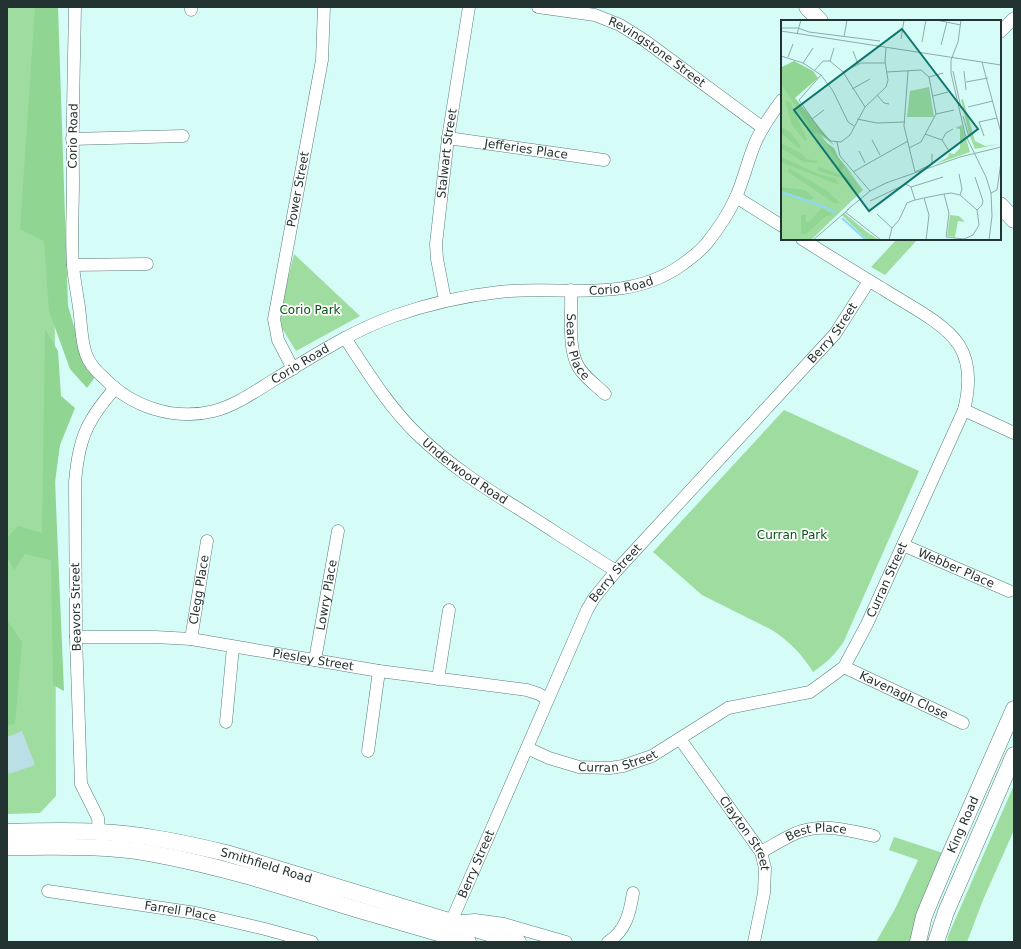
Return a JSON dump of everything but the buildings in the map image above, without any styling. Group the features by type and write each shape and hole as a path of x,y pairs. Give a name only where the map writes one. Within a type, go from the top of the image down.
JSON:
{"main road":[{"path":"807,7 819,20"},
{"path":"1001,207 1014,220"},
{"name":"King Road","path":"918,942 924,916 1014,709"},
{"name":"King Road","path":"936,942 946,912 1014,755"},
{"name":"Smithfield Road","path":"7,832 98,832 152,838 226,853 518,942"},
{"path":"7,845 30,839 92,837 98,832 102,837 108,840 141,844 206,856 240,873"},
{"name":"Smithfield Road","path":"7,845 111,848 148,853 240,873 468,942"},
{"path":"349,907 376,908 439,925 451,922 459,931 495,942"}],"street":[{"name":"Corio Road","path":"76,7 72,139 73,265 85,353 100,374 115,388 135,402 163,411 185,414 213,411 239,401 345,338 392,317 445,300 500,292 628,288 648,282 674,270 694,256 706,245 720,226 736,197 756,140 781,101"},
{"name":"Power Street","path":"293,369 278,340 274,319 322,60 324,7"},
{"name":"Stalwart Street","path":"445,300 437,259 436,244 448,138 469,7"},
{"name":"Revingstone Street","path":"538,7 596,11 639,36 763,128"},
{"path":"1001,31 1014,18"},
{"path":"72,139 183,136"},
{"name":"Jefferies Place","path":"448,138 604,160"},
{"path":"736,197 781,225"},
{"name":"Curran Street","path":"527,748 556,760 579,767 610,768 636,762 652,756 728,708 810,692 844,668 867,624 964,410 968,396 968,376 964,356 960,346 952,336 932,319 804,240"},
{"path":"73,265 147,264"},
{"name":"Berry Street","path":"451,922 587,610 594,598 616,571 835,334 869,281"},
{"name":"Sears Place","path":"571,290 572,340 576,362 585,375 605,394"},
{"name":"Underwood Road","path":"345,338 395,411 440,455 476,482 616,571"},
{"name":"Beavors Street","path":"98,832 98,818 81,784 76,637 75,482 77,461 82,440 92,418 115,388"},
{"path":"964,410 1014,433"},
{"name":"Lowry Place","path":"315,660 338,531"},
{"name":"Clegg Place","path":"191,639 207,541"},
{"name":"Webber Place","path":"903,545 1009,591"},
{"path":"438,679 449,610"},
{"name":"Piesley Street","path":"76,637 155,637 191,639 380,671 527,690 548,699"},
{"path":"226,722 233,647"},
{"name":"Kavenagh Close","path":"844,668 962,723"},
{"path":"368,751 380,671"},
{"name":"Clayton Street","path":"680,739 761,852 765,868 764,893 754,942"},
{"name":"Best Place","path":"761,852 794,834 812,829 830,827 841,828 874,836"},
{"name":"Farrell Place","path":"48,891 196,913 265,929 312,942"},
{"path":"608,942 617,935 625,924 630,910 633,893"},
{"path":"451,922 475,920 504,924 566,942"}],"green space":[{"path":"7,7 54,7 56,796 40,813 7,814"},
{"path":"35,7 58,7 68,306 87,370 95,377 87,388 70,369 49,311 44,241 20,229"},
{"path":"896,240 917,240 885,275 871,267"},
{"name":"Corio Park","path":"294,254 360,316 296,351 282,328 280,312"},
{"path":"45,329 58,351 61,396 75,408 60,445 55,482 64,691 53,685 51,560 25,554 14,570 7,557 7,538 18,526 42,533"},
{"name":"Curran Park","path":"784,410 919,471 844,641 830,658 813,672 809,665 790,643 778,634 702,595 653,552"},
{"path":"7,620 22,642 15,724 7,725"},
{"path":"1014,785 1014,830 983,900 967,942 947,942 948,936"},
{"path":"894,837 943,853 913,942 876,942 896,907 918,860 889,850"}]}
